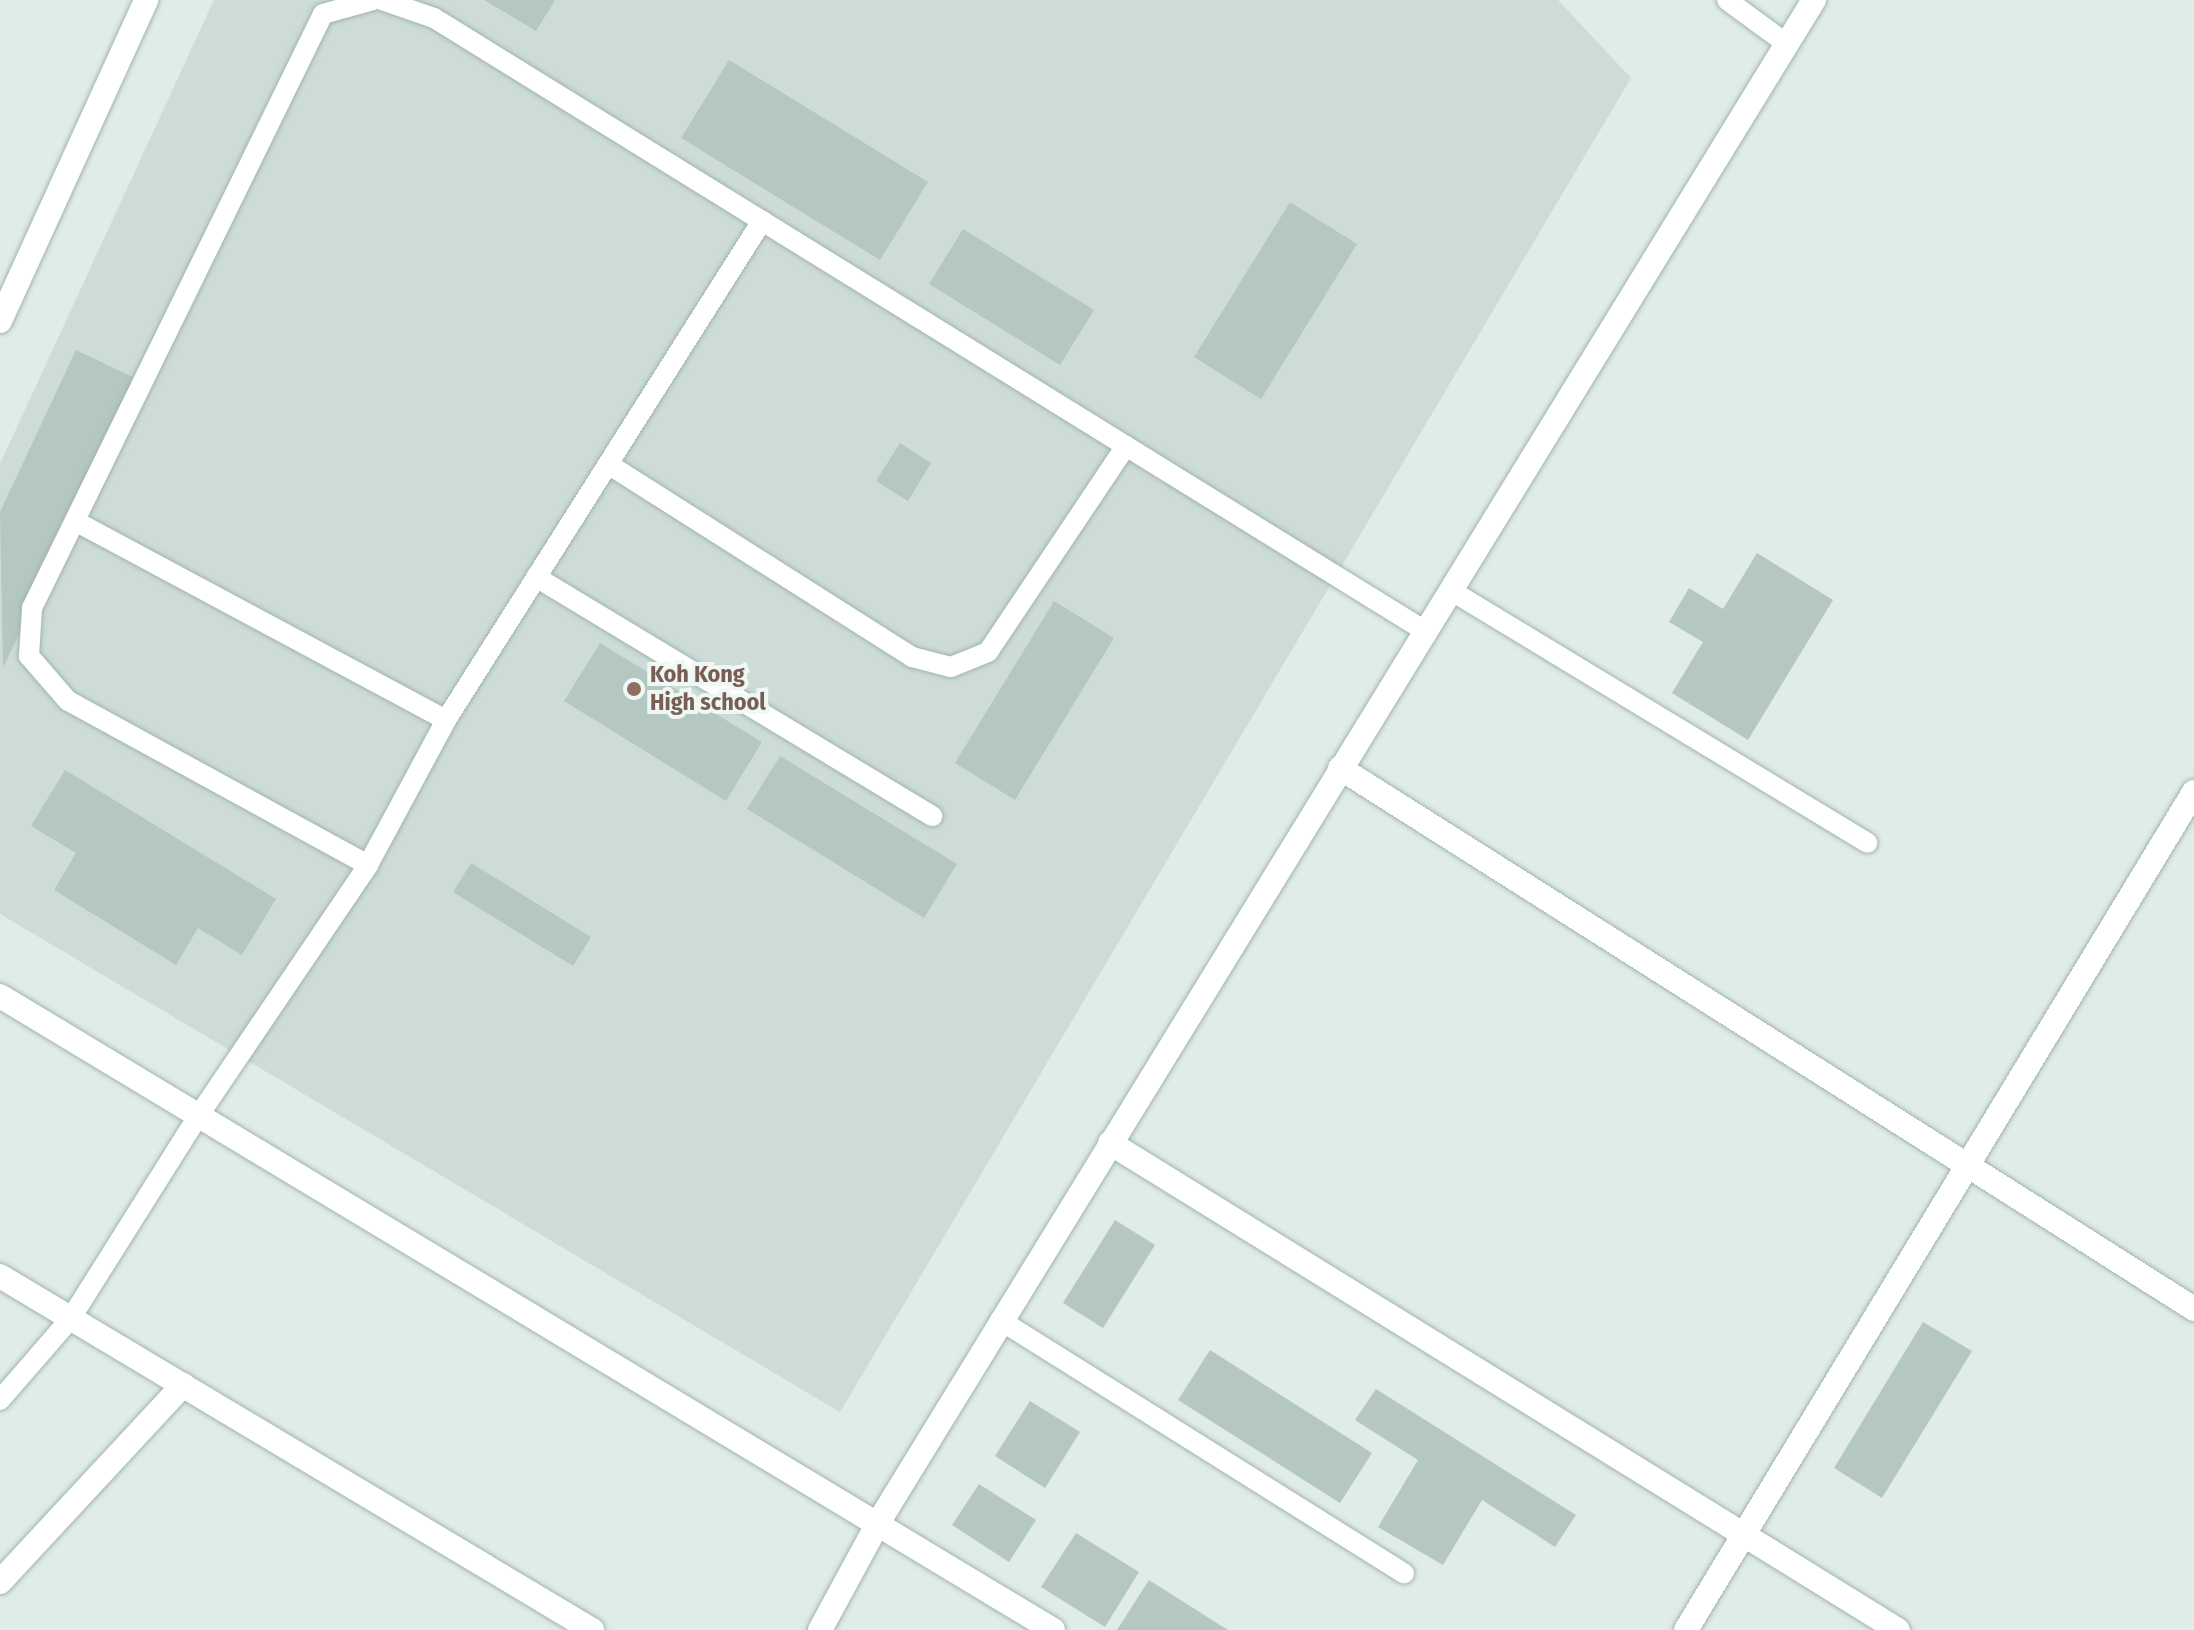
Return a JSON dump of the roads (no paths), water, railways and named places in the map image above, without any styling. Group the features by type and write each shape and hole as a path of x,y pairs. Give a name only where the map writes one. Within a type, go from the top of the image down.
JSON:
{"street":[{"path":"0,321 146,0"},
{"path":"820,1630 878,1523 1000,1320 1814,0"},
{"path":"1340,768 2194,1309"},
{"path":"1686,1630 2194,792"},
{"path":"0,996 1053,1630"},
{"path":"1110,1143 1898,1630"},
{"path":"0,1276 592,1630"},
{"path":"0,1582 183,1385"}],"lane":[{"path":"368,865 68,701 29,656 32,608 323,14 373,0"},
{"path":"382,0 434,18 1425,631"},
{"path":"1727,0 1787,44"},
{"path":"0,1400 71,1318 199,1115 368,865 446,720 762,221"},
{"path":"608,464 912,657 951,667 988,652 1126,446"},
{"path":"75,521 446,720"},
{"path":"536,577 932,816"},
{"path":"1450,590 1867,843"},
{"path":"1000,1320 1404,1573"}],"place":[{"name":"Koh Kong High school","path":"634,689"}]}
